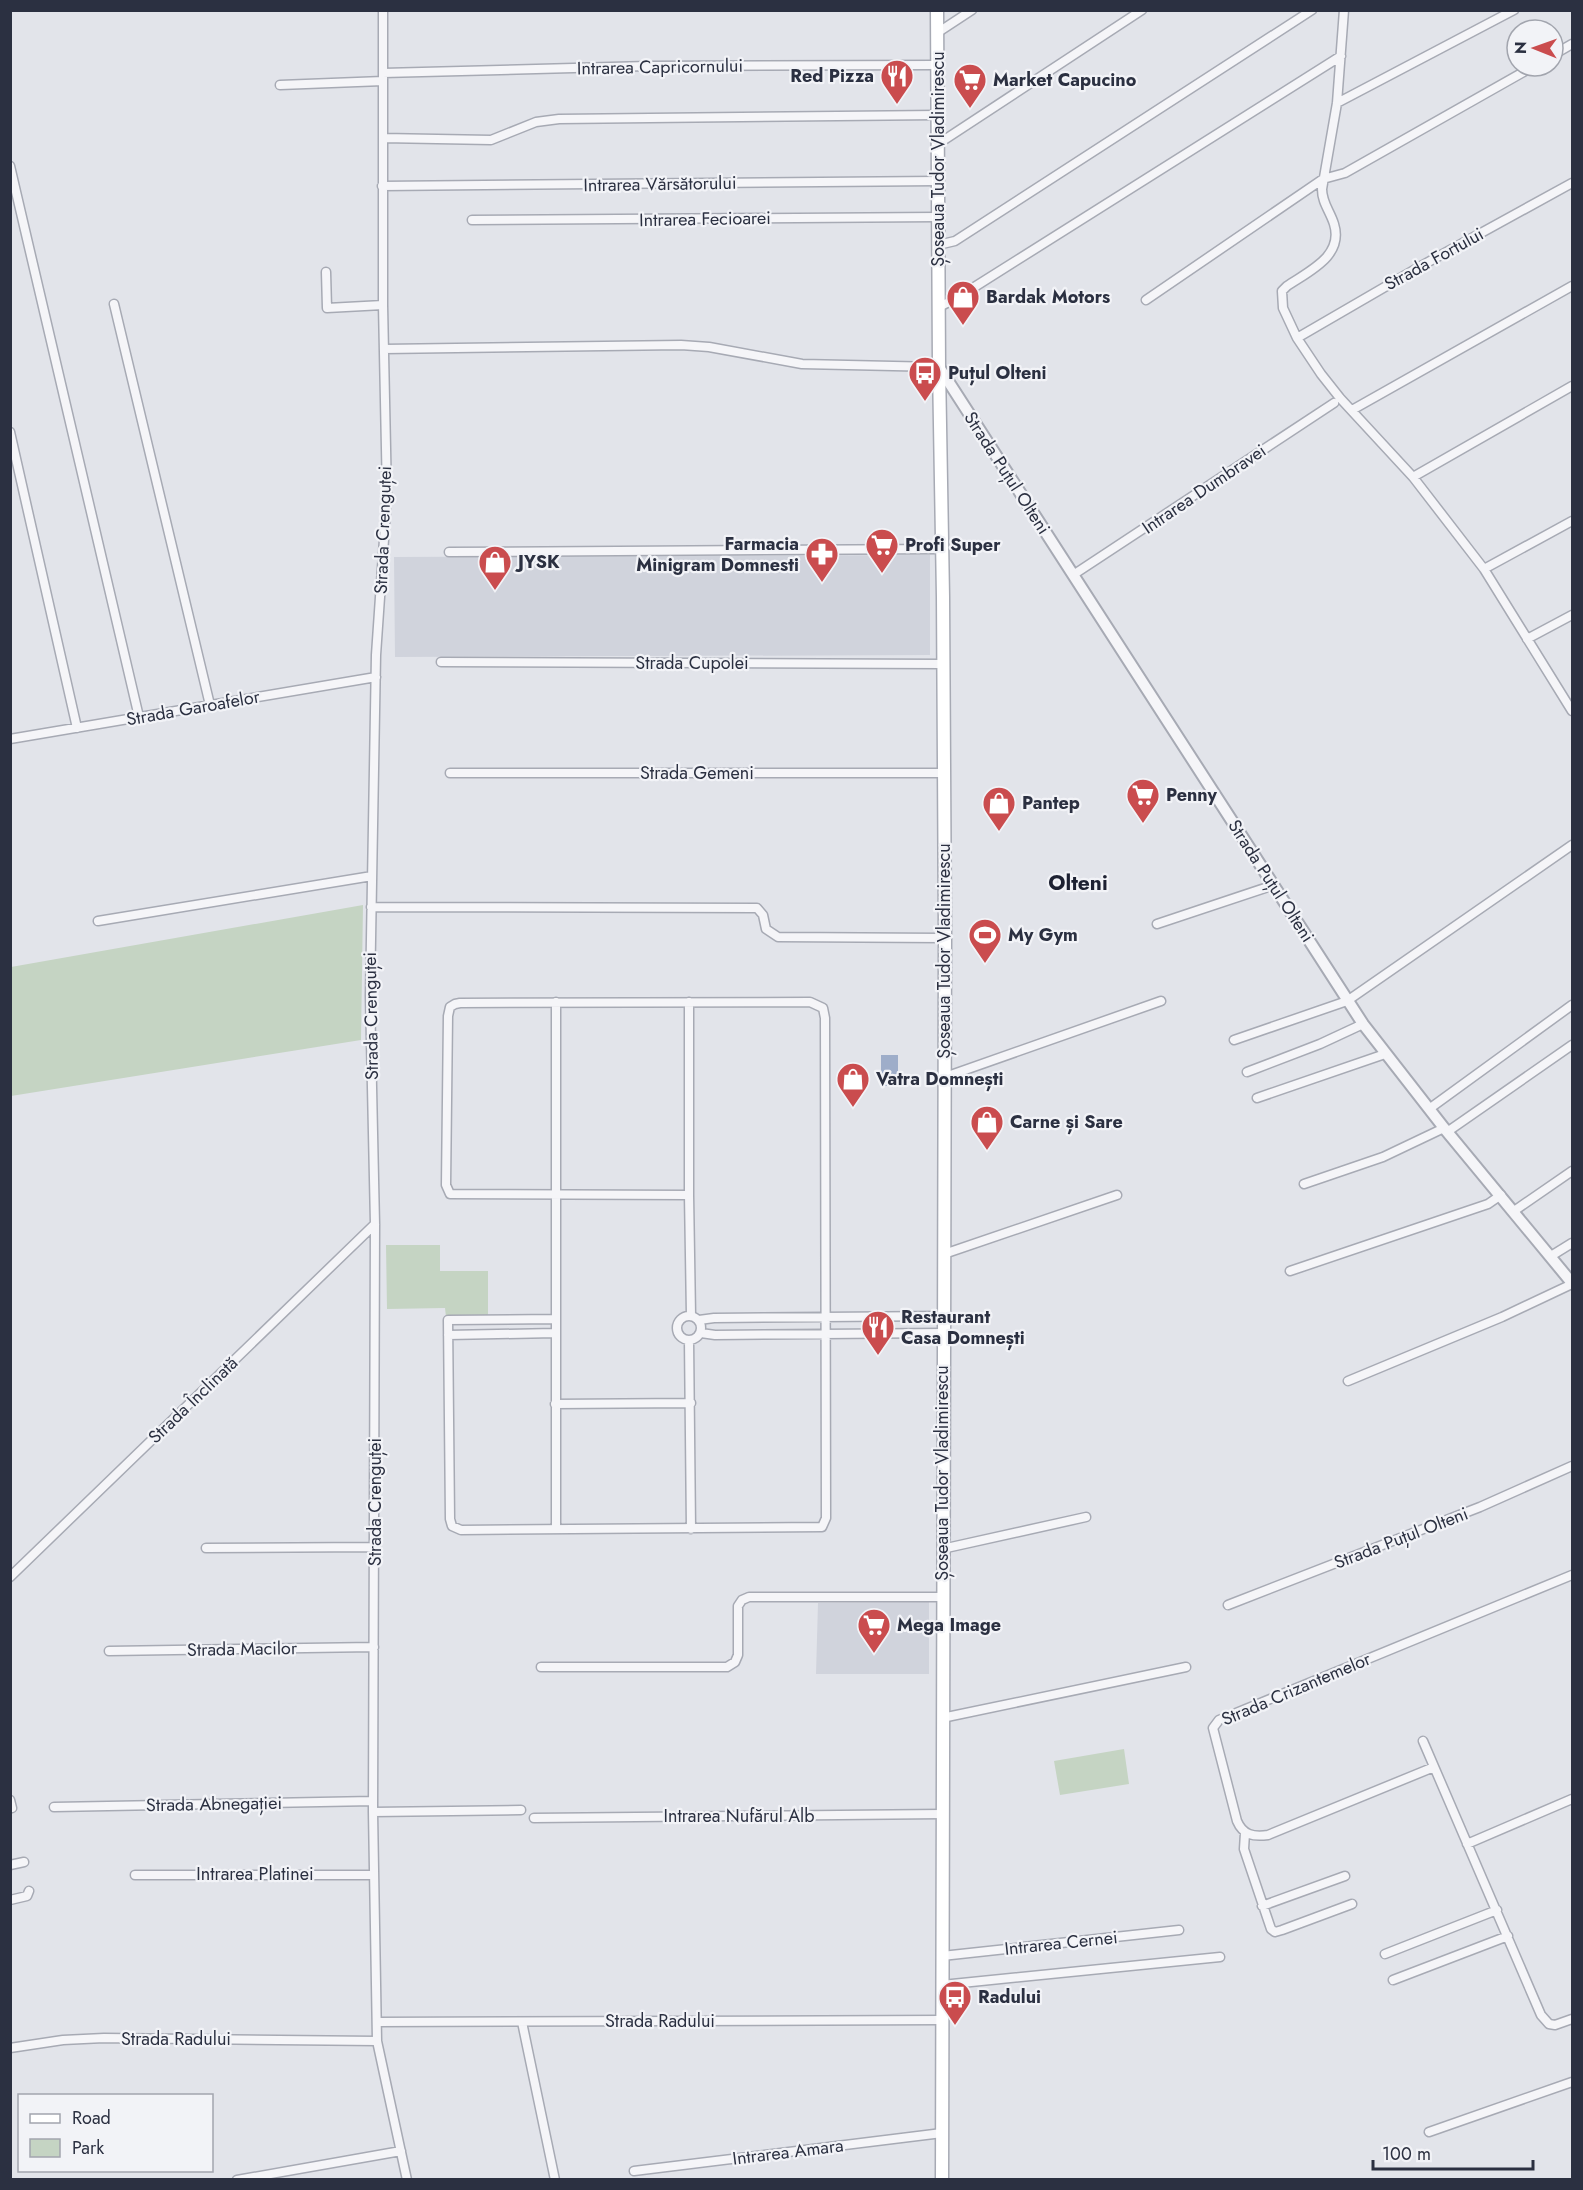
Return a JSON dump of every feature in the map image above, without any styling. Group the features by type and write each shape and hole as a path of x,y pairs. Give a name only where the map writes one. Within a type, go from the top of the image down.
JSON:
{"main road":[{"name":"Șoseaua Tudor Vladimirescu","path":"937,10 945,1077 942,2180"}],"street":[{"name":"Strada Crenguței","path":"383,10 382,186 387,496 376,677 370,996 375,1224 373,1812 377,2041 407,2180"},
{"path":"937,33 972,10"},
{"path":"938,144 1142,10"},
{"path":"938,245 955,241 1312,10"},
{"path":"1344,10 1336,103 1322,196 1334,223 1336,242 1333,251 1325,260 1282,291 1283,308 1298,338 1326,380 1413,477 1484,569 1527,639 1570,701 1572,711"},
{"path":"1336,103 1514,10"},
{"path":"939,307 1006,268 1341,56"},
{"name":"Intrarea Capricornului","path":"280,85 383,77 637,67 937,65"},
{"path":"1146,300 1323,178 1345,173 1513,78"},
{"path":"383,138 490,140 536,122 560,119 938,115"},
{"path":"10,166 139,717"},
{"name":"Intrarea Vărsătorului","path":"382,186 938,181"},
{"name":"Strada Fortului","path":"1298,338 1421,266 1572,183"},
{"name":"Intrarea Fecioarei","path":"472,220 938,217"},
{"path":"326,272 327,308 383,305"},
{"path":"1352,410 1572,286"},
{"path":"114,304 210,705"},
{"path":"384,349 681,345 709,347 802,364 939,367"},
{"name":"Strada Puțul Olteni","path":"939,367 1347,1001 1385,1054 1445,1130 1514,1210 1572,1284 1502,1317 1348,1381"},
{"path":"1413,477 1572,386"},
{"name":"Intrarea Dumbravei","path":"1073,575 1334,403"},
{"path":"10,432 77,728"},
{"path":"1484,569 1572,521"},
{"path":"449,552 942,549"},
{"path":"1527,639 1572,615"},
{"name":"Strada Cupolei","path":"441,662 943,664"},
{"name":"Strada Garoafelor","path":"10,739 376,677"},
{"name":"Strada Gemeni","path":"450,773 944,773"},
{"path":"1234,1040 1347,1001 1572,845"},
{"path":"98,921 372,876"},
{"path":"1157,924 1274,885"},
{"path":"371,907 757,908 763,915 766,929 778,937 944,938"},
{"path":"945,1077 1161,1001"},
{"path":"556,1002 556,1528"},
{"path":"556,1319 448,1320 450,1519 452,1526 461,1530 691,1529 818,1528 825,1524 825,1018 823,1008 810,1002 556,1002 455,1004 450,1007 448,1016 447,1192 454,1195 689,1195"},
{"path":"689,1002 689,1195 695,1318 702,1327 697,1337 689,1340 680,1336 677,1327 681,1319 695,1318 943,1316"},
{"path":"1429,1109 1572,1005"},
{"path":"1247,1072 1320,1044 1363,1024"},
{"path":"1304,1184 1393,1153 1445,1130 1572,1045"},
{"path":"1257,1098 1385,1054"},
{"path":"1514,1210 1572,1171"},
{"path":"944,1254 1117,1195"},
{"path":"1290,1271 1488,1204 1501,1195"},
{"name":"Strada Înclinată","path":"10,1576 375,1224"},
{"path":"1551,1256 1572,1243"},
{"path":"763,1318 764,1334"},
{"path":"448,1335 555,1333"},
{"path":"701,1333 943,1333"},
{"path":"689,1340 691,1529"},
{"path":"555,1404 691,1403"},
{"name":"Strada Puțul Olteni","path":"1228,1605 1480,1507 1572,1466"},
{"path":"942,1549 1086,1517"},
{"path":"206,1548 375,1547"},
{"name":"Strada Crizantemelor","path":"1352,1904 1275,1932 1268,1924 1244,1849 1245,1833 1237,1821 1213,1734 1215,1724 1219,1720 1572,1575"},
{"path":"541,1667 727,1666 735,1662 738,1655 738,1606 742,1600 749,1598 942,1597"},
{"name":"Strada Macilor","path":"109,1651 374,1647"},
{"path":"942,1718 1186,1667"},
{"path":"1424,1741 1545,2021 1555,2025 1572,2019"},
{"path":"1245,1833 1268,1835 1434,1767"},
{"path":"1467,1844 1572,1799"},
{"name":"Strada Abnegației","path":"54,1807 373,1801"},
{"path":"373,1812 521,1810"},
{"name":"Intrarea Nufărul Alb","path":"534,1818 943,1814"},
{"path":"10,1865 24,1862"},
{"name":"Intrarea Platinei","path":"135,1875 374,1875"},
{"path":"1262,1906 1345,1876"},
{"path":"10,1900 27,1896 29,1891"},
{"path":"1385,1954 1497,1910"},
{"name":"Intrarea Cernei","path":"942,1956 1179,1930"},
{"path":"1393,1980 1508,1936"},
{"path":"942,1986 1220,1957"},
{"name":"Strada Radului","path":"377,2022 942,2020"},
{"path":"522,2022 555,2180"},
{"name":"Strada Radului","path":"10,2048 63,2040 104,2038 377,2041"},
{"path":"1429,2132 1572,2082"},
{"name":"Intrarea Amara","path":"634,2171 942,2133"},
{"path":"237,2180 401,2151"}],"shaded area":[{"path":"930,555 930,655 395,657 394,557"},
{"path":"929,1602 929,1674 816,1674 818,1603"}],"green space":[{"path":"363,905 361,1040 11,1096 11,967"},
{"path":"386,1245 440,1245 440,1271 488,1271 488,1317 446,1317 445,1308 387,1309"},
{"path":"1124,1749 1129,1784 1060,1795 1054,1761"}],"water":[{"path":"881,1055 898,1055 898,1086 881,1086"}],"place":[{"name":"Red Pizza","path":"897,105"},
{"name":"Market Capucino","path":"970,109"},
{"name":"Bardak Motors","path":"963,326"},
{"name":"Puțul Olteni","path":"925,402"},
{"name":"Profi Super","path":"882,574"},
{"name":"Farmacia Minigram Domnesti","path":"822,583"},
{"name":"JYSK","path":"495,591"},
{"name":"Penny","path":"1143,824"},
{"name":"Pantep","path":"999,832"},
{"name":"My Gym","path":"985,964"},
{"name":"Vatra Domnești","path":"853,1108"},
{"name":"Carne și Sare","path":"987,1151"},
{"name":"Restaurant Casa Domnești","path":"878,1356"},
{"name":"Mega Image","path":"874,1654"},
{"name":"Radului","path":"955,2026"}],"district":[{"name":"Olteni","path":"1078,883"}]}
